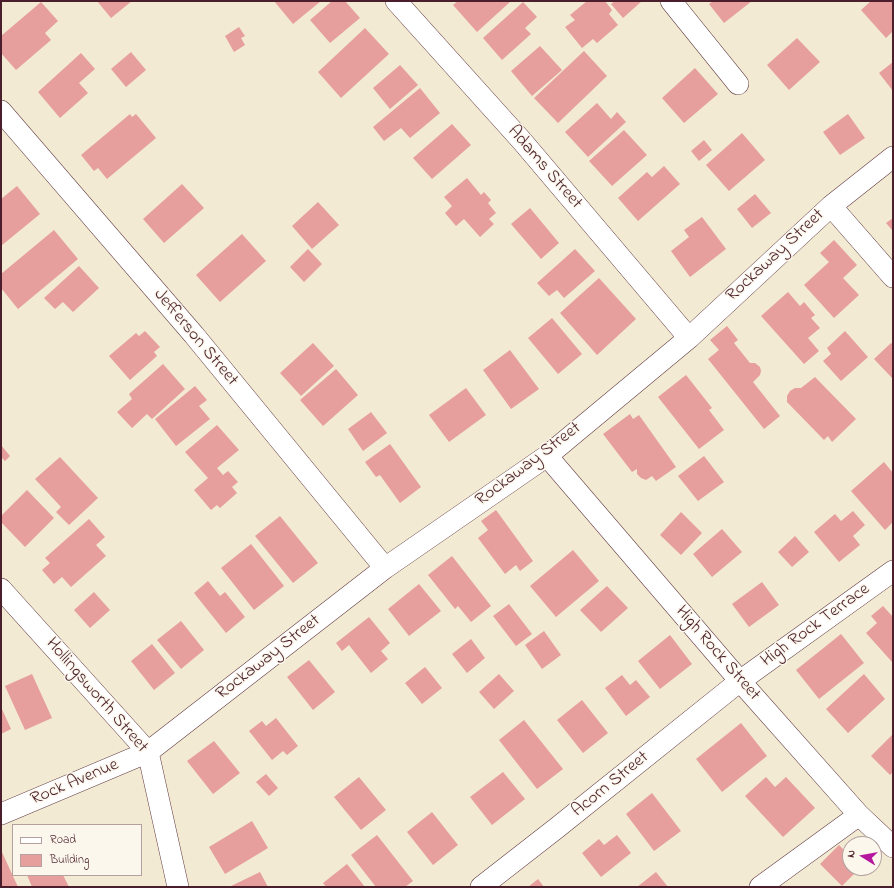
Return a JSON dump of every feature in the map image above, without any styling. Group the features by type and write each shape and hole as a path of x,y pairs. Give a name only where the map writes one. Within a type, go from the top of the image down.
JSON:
{"street":[{"name":"Adams Street","path":"396,1 522,141 689,338"},
{"path":"671,1 738,84"},
{"name":"Jefferson Street","path":"1,111 194,335 385,568"},
{"name":"Rockaway Street","path":"148,752 385,568 547,456 689,338 831,206 893,157"},
{"path":"831,206 893,277"},
{"name":"High Rock Street","path":"547,456 740,681 858,815 893,847"},
{"name":"High Rock Terrace","path":"740,681 893,571"},
{"name":"Hollingsworth Street","path":"1,589 148,752 178,887"},
{"name":"Acorn Street","path":"481,887 740,681"},
{"name":"Rock Avenue","path":"1,814 148,752"},
{"path":"760,887 858,815"}],"building":[{"path":"97,1 132,1 111,18"},
{"path":"274,1 321,1 293,24"},
{"path":"332,1 345,1 360,18 330,43 310,20"},
{"path":"458,1 510,2 477,32 453,5"},
{"path":"587,1 605,1 612,10 609,14 618,25 597,43 593,39 582,48 565,27 575,20 570,15"},
{"path":"615,1 642,1 623,18 611,4"},
{"path":"713,1 752,1 724,23 709,4"},
{"path":"871,1 893,1 893,31 886,38 861,10"},
{"path":"41,2 58,21 45,33 51,40 16,70 1,53 1,36"},
{"path":"523,2 537,17 525,28 531,34 502,60 483,38"},
{"path":"239,27 245,36 241,38 245,45 234,52 225,36"},
{"path":"365,28 389,54 341,98 318,72"},
{"path":"797,38 820,62 789,90 767,65"},
{"path":"540,46 562,70 532,96 511,71"},
{"path":"584,51 607,76 558,123 534,98"},
{"path":"131,52 146,70 126,87 111,69"},
{"path":"81,53 95,69 79,83 88,93 60,118 38,92"},
{"path":"893,62 893,91 879,73"},
{"path":"400,65 418,85 390,109 373,88"},
{"path":"695,68 718,94 684,123 662,98"},
{"path":"420,88 440,113 410,138 401,128 384,141 373,127"},
{"path":"597,103 611,119 617,112 626,122 588,157 565,132"},
{"path":"130,114 132,117 136,114 156,138 107,179 98,168 94,171 81,155"},
{"path":"848,114 865,138 840,155 823,132"},
{"path":"452,124 471,145 432,179 413,158"},
{"path":"624,130 647,155 612,186 589,161"},
{"path":"742,133 765,160 729,191 706,165"},
{"path":"704,140 712,150 699,161 691,151"},
{"path":"664,166 680,184 638,221 618,198 647,172 652,177"},
{"path":"467,178 481,195 484,192 491,200 488,203 496,213 489,219 494,224 480,237 464,219 456,226 445,213 452,206 444,197"},
{"path":"182,184 204,208 164,243 143,219"},
{"path":"17,186 40,214 1,246 1,199"},
{"path":"755,194 771,213 752,228 737,209"},
{"path":"318,202 339,225 312,249 292,226"},
{"path":"530,208 559,243 541,259 511,224"},
{"path":"702,217 726,249 690,277 671,251 689,237 684,230"},
{"path":"893,218 893,231 886,223"},
{"path":"54,230 78,259 18,309 1,288 1,274"},
{"path":"242,234 266,261 220,302 196,275"},
{"path":"834,240 857,265 843,278 859,295 834,318 804,285 829,262 820,253"},
{"path":"308,249 322,264 304,282 290,267"},
{"path":"575,249 595,271 564,298 557,290 549,296 537,283"},
{"path":"79,266 99,288 73,312 63,302 55,309 44,298"},
{"path":"599,278 636,319 597,355 560,313"},
{"path":"788,292 800,306 804,302 815,315 811,318 820,328 808,338 819,351 804,364 761,316"},
{"path":"552,318 582,354 558,374 528,338"},
{"path":"727,326 738,340 734,343 750,363 755,363 760,367 760,375 753,382 780,416 764,429 708,359 719,350 710,340"},
{"path":"145,331 160,347 154,352 157,356 130,380 109,356 136,333 139,336"},
{"path":"845,331 868,357 841,381 823,361 831,354 827,348"},
{"path":"313,343 334,366 301,396 280,373"},
{"path":"891,343 893,345 893,379 874,359"},
{"path":"510,350 539,389 511,409 483,370"},
{"path":"163,364 185,389 152,419 147,414 132,428 117,412 132,399 129,394"},
{"path":"336,369 358,395 323,426 300,400"},
{"path":"686,375 712,408 709,410 724,430 699,449 658,397"},
{"path":"815,377 856,419 832,442 828,436 824,440 787,402 787,396 790,391 795,388 801,388"},
{"path":"195,386 207,400 199,406 210,419 176,446 155,419"},
{"path":"466,388 486,415 449,442 429,415"},
{"path":"371,412 387,433 363,451 348,429"},
{"path":"630,414 633,419 639,415 676,467 656,481 652,476 646,480 641,478 637,474 637,469 632,472 603,434"},
{"path":"217,425 239,450 217,468 223,475 228,471 238,482 232,487 237,493 220,508 217,505 211,510 194,490 208,478 185,452"},
{"path":"390,444 421,487 400,503 380,475 376,477 365,462"},
{"path":"1,445 10,456 5,461 1,457"},
{"path":"704,456 724,482 698,501 678,476"},
{"path":"60,457 98,498 69,525 56,512 61,507 35,479"},
{"path":"884,462 893,473 893,522 885,530 851,491"},
{"path":"27,490 54,518 25,547 1,522 1,516"},
{"path":"496,510 533,561 520,571 516,565 505,574 478,538 488,530 481,521"},
{"path":"853,511 865,525 853,536 860,545 839,562 814,532 835,514 841,521"},
{"path":"681,512 702,533 681,555 660,535"},
{"path":"280,516 318,563 293,583 255,536"},
{"path":"89,519 105,537 96,545 106,556 71,587 62,577 54,584 42,570 50,563 45,558"},
{"path":"722,529 742,552 712,577 693,554"},
{"path":"795,536 809,552 792,567 778,552"},
{"path":"251,544 284,586 254,610 221,568"},
{"path":"573,550 599,581 556,617 530,586"},
{"path":"452,556 491,606 471,622 458,606 455,609 428,575"},
{"path":"208,581 220,596 225,592 245,617 226,633 194,593"},
{"path":"762,582 779,605 749,627 732,604"},
{"path":"419,584 441,611 409,636 388,609"},
{"path":"607,586 628,608 601,632 580,610"},
{"path":"94,592 110,610 90,628 74,610"},
{"path":"509,604 532,634 516,646 493,616"},
{"path":"883,606 893,617 893,663 866,633 877,623 871,616"},
{"path":"369,617 390,643 381,651 388,659 371,673 349,645 342,651 336,643"},
{"path":"181,621 204,650 181,669 157,640"},
{"path":"544,631 561,655 542,669 525,645"},
{"path":"841,634 864,663 819,699 796,670"},
{"path":"670,635 692,664 660,689 638,661"},
{"path":"471,639 485,658 467,673 452,654"},
{"path":"152,644 175,673 154,690 131,661"},
{"path":"309,660 335,692 313,710 287,677"},
{"path":"425,667 442,688 422,704 405,683"},
{"path":"32,674 52,718 25,730 5,686"},
{"path":"499,674 514,691 494,709 479,692"},
{"path":"864,674 885,699 848,733 826,709"},
{"path":"622,675 630,685 636,680 650,697 626,716 605,688"},
{"path":"582,700 608,733 583,753 557,720"},
{"path":"1,707 11,729 1,734"},
{"path":"276,718 298,746 287,755 283,751 272,760 249,731 262,721 266,726"},
{"path":"524,720 563,769 537,789 499,740"},
{"path":"741,723 767,756 722,792 696,759"},
{"path":"893,734 893,772 890,775 871,756"},
{"path":"214,741 240,773 213,794 187,761"},
{"path":"503,772 525,799 492,825 470,797"},
{"path":"266,774 278,788 269,796 256,782"},
{"path":"359,777 386,810 361,830 334,797"},
{"path":"766,777 775,787 786,777 815,808 783,837 745,796"},
{"path":"652,793 681,831 654,851 626,814"},
{"path":"432,812 458,845 433,865 407,832"},
{"path":"252,821 268,848 225,874 209,847"},
{"path":"377,835 413,881 405,887 376,887 351,855"},
{"path":"617,835 631,853 601,877 582,853 599,839 604,845"},
{"path":"839,845 842,848 842,876 852,876 842,886 820,864"},
{"path":"1,850 18,887 1,887"},
{"path":"347,864 365,887 326,887 323,883"},
{"path":"260,872 268,887 229,887"},
{"path":"656,872 668,887 637,887"},
{"path":"27,876 64,876 69,887 32,887"},
{"path":"538,879 544,887 528,887"}]}
